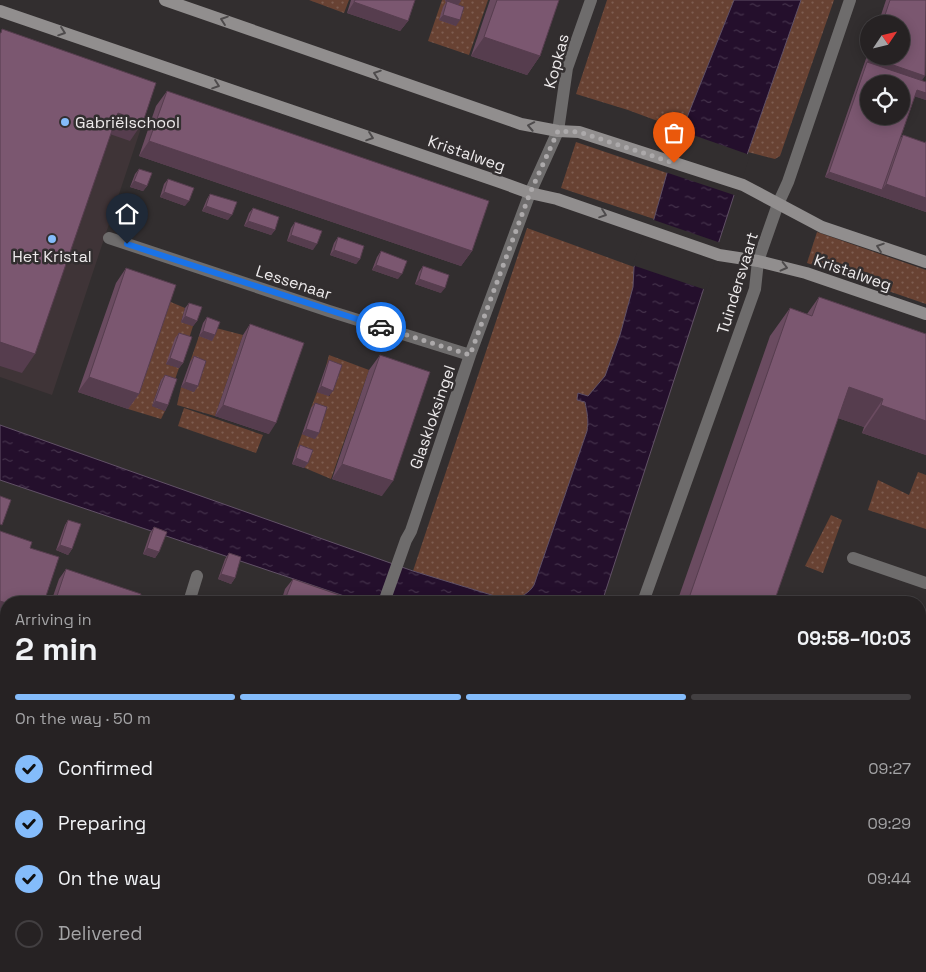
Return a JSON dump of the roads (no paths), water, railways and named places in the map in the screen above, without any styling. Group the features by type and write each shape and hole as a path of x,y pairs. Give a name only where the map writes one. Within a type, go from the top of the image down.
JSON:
{"street":[{"name":"Kristalweg","path":"165,0 521,124 558,131 579,132 743,185 822,227 926,262"},
{"name":"Kopkas","path":"558,131 567,68 591,0"},
{"name":"Tuindersvaart","path":"645,596 755,289 758,261 778,204 788,182 850,0"},
{"name":"Kristalweg","path":"0,10 530,193 557,199 719,255 758,261 806,273 926,314"},
{"name":"Glaskloksingel","path":"386,596 411,531 470,355 530,193 558,131"},
{"name":"Lessenaar","path":"109,238 329,311 470,355"},
{"path":"853,558 926,583"},
{"path":"190,596 197,576"}],"water":[{"path":"734,0 801,0 748,152 604,596 523,596 530,591 534,585 587,431 588,420 585,402 577,400 578,393 588,396 605,376 620,335 633,287 634,267 654,219 682,130"},
{"path":"0,425 413,571 495,596 344,596 0,480"}],"place":[{"name":"Gabriëlschool","path":"65,122"},
{"name":"Het Kristal","path":"52,239"}]}
